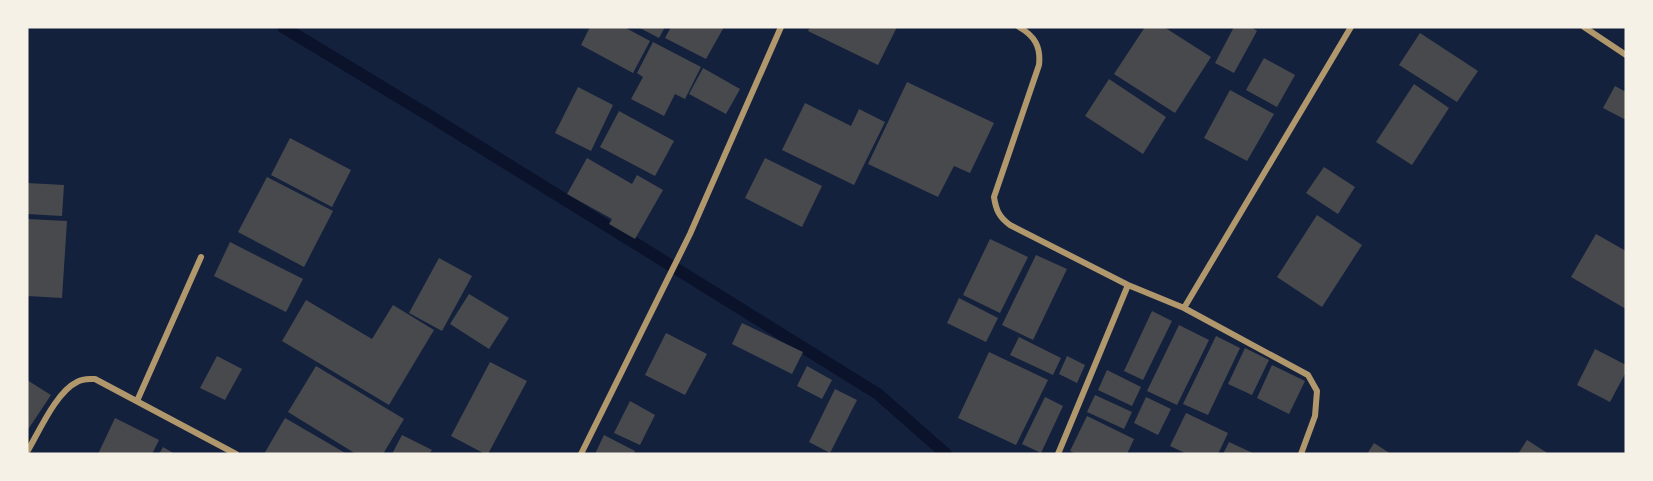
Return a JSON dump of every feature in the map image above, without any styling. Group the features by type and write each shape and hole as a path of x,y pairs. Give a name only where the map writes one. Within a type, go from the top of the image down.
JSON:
{"street":[{"path":"581,454 642,326 690,234 781,27"},
{"path":"1019,27 1027,31 1037,43 1040,53 1039,65 994,197 995,207 1001,218 1010,225 1128,285 1184,308 1308,375 1317,391 1315,416 1301,454"},
{"path":"1184,308 1351,27"},
{"path":"1584,27 1626,55"},
{"path":"137,401 201,257"},
{"path":"1058,454 1128,285"},
{"path":"27,452 53,407 75,382 86,378 95,379 236,454"}],"building":[{"path":"590,27 624,27 650,41 633,73 581,45"},
{"path":"638,27 665,27 659,38"},
{"path":"671,27 724,27 706,59 665,38"},
{"path":"810,27 897,27 878,65 808,31"},
{"path":"1145,27 1164,27 1211,57 1175,113 1114,74"},
{"path":"1234,27 1251,27 1257,31 1234,73 1215,63"},
{"path":"1420,33 1478,71 1457,102 1399,65"},
{"path":"653,42 701,67 685,99 675,94 664,116 631,99 643,77 637,73"},
{"path":"1264,58 1295,75 1277,107 1246,90"},
{"path":"703,68 740,89 726,114 689,94"},
{"path":"1109,79 1166,117 1143,154 1085,116"},
{"path":"907,82 994,123 970,173 954,166 938,197 868,164"},
{"path":"1414,84 1449,108 1412,165 1376,142"},
{"path":"1615,86 1626,92 1626,120 1603,108"},
{"path":"578,87 613,105 591,151 555,133"},
{"path":"1230,90 1274,114 1247,161 1204,138"},
{"path":"805,103 851,126 859,109 885,122 854,185 782,150"},
{"path":"619,111 674,141 655,176 600,147"},
{"path":"290,138 351,170 332,207 271,175"},
{"path":"587,158 632,184 637,175 663,190 635,239 609,224 612,219 567,194"},
{"path":"765,158 822,186 802,227 745,198"},
{"path":"1324,167 1355,187 1338,214 1306,193"},
{"path":"267,177 333,211 304,267 238,232"},
{"path":"27,183 64,185 62,216 27,214"},
{"path":"1317,215 1362,245 1322,307 1277,277"},
{"path":"27,219 67,221 62,298 27,296"},
{"path":"1596,234 1626,251 1626,309 1571,277"},
{"path":"990,239 1028,257 1000,313 963,295"},
{"path":"230,242 303,279 286,312 214,276"},
{"path":"1036,255 1067,269 1033,340 1002,325"},
{"path":"439,258 472,276 442,331 409,313"},
{"path":"469,294 509,318 489,349 450,324"},
{"path":"959,298 998,318 986,342 947,323"},
{"path":"306,300 372,339 393,305 434,330 389,405 282,341"},
{"path":"1152,311 1172,321 1143,380 1124,371"},
{"path":"742,323 803,352 792,374 732,344"},
{"path":"1179,325 1209,340 1177,405 1147,391"},
{"path":"666,333 707,354 685,395 645,375"},
{"path":"1216,336 1240,348 1208,415 1183,404"},
{"path":"1019,337 1061,358 1053,375 1010,355"},
{"path":"1245,348 1269,360 1252,395 1228,384"},
{"path":"1595,349 1626,365 1626,372 1610,402 1577,385"},
{"path":"989,352 1048,380 1016,445 958,418"},
{"path":"217,356 242,369 225,400 200,388"},
{"path":"1067,356 1085,365 1077,383 1059,374"},
{"path":"490,362 527,381 488,454 485,454 451,436"},
{"path":"1272,365 1305,381 1289,414 1257,398"},
{"path":"316,366 404,419 383,454 356,454 288,412"},
{"path":"807,366 832,380 822,399 797,386"},
{"path":"1107,370 1141,387 1132,406 1098,390"},
{"path":"27,380 51,395 27,431"},
{"path":"835,389 857,400 830,453 809,442"},
{"path":"1095,395 1132,412 1124,429 1087,412"},
{"path":"1045,397 1063,406 1041,453 1022,444"},
{"path":"1146,397 1171,409 1158,435 1134,423"},
{"path":"630,401 655,415 640,445 614,433"},
{"path":"1186,413 1228,433 1218,454 1187,454 1170,446"},
{"path":"1087,416 1134,439 1127,454 1077,454 1070,451"},
{"path":"115,418 159,440 152,454 98,454"},
{"path":"285,418 347,454 264,454"},
{"path":"402,435 432,450 429,454 392,454"},
{"path":"604,435 635,451 634,454 595,454"},
{"path":"1527,440 1549,454 1518,454"},
{"path":"1229,442 1255,454 1223,454"},
{"path":"1374,443 1391,454 1367,454"},
{"path":"163,447 175,454 159,454"}],"waterway":[{"path":"283,27 878,394 946,454"}]}
